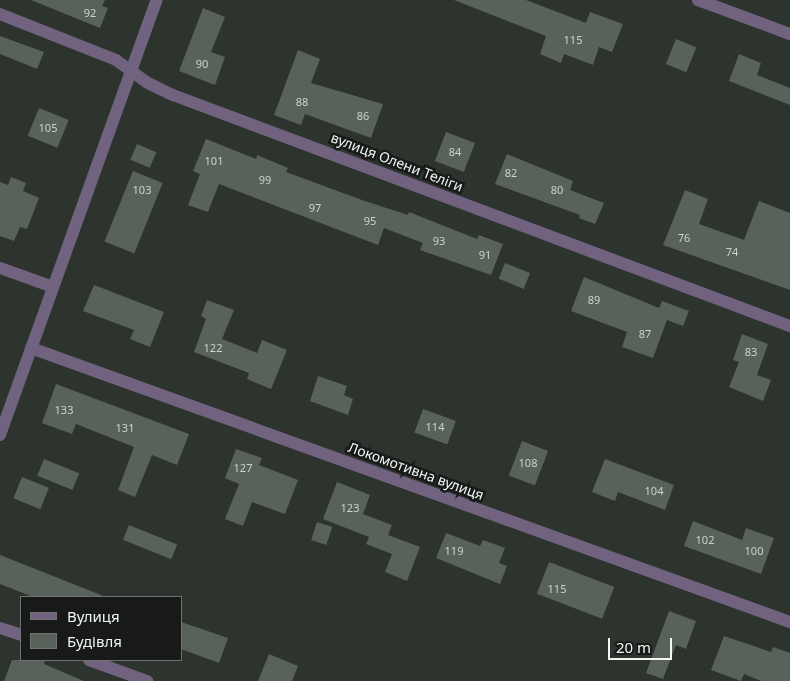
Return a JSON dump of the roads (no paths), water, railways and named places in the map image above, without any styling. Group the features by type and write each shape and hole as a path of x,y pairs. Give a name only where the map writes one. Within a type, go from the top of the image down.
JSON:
{"street":[{"path":"0,435 157,0"},
{"path":"698,0 790,34"},
{"name":"вулиця Олени Теліги","path":"0,14 90,48 132,70 148,83 173,95 790,326"},
{"path":"0,268 53,287"},
{"name":"Локомотивна вулиця","path":"31,348 790,622"},
{"path":"0,628 20,635"},
{"path":"92,661 147,681"}]}
